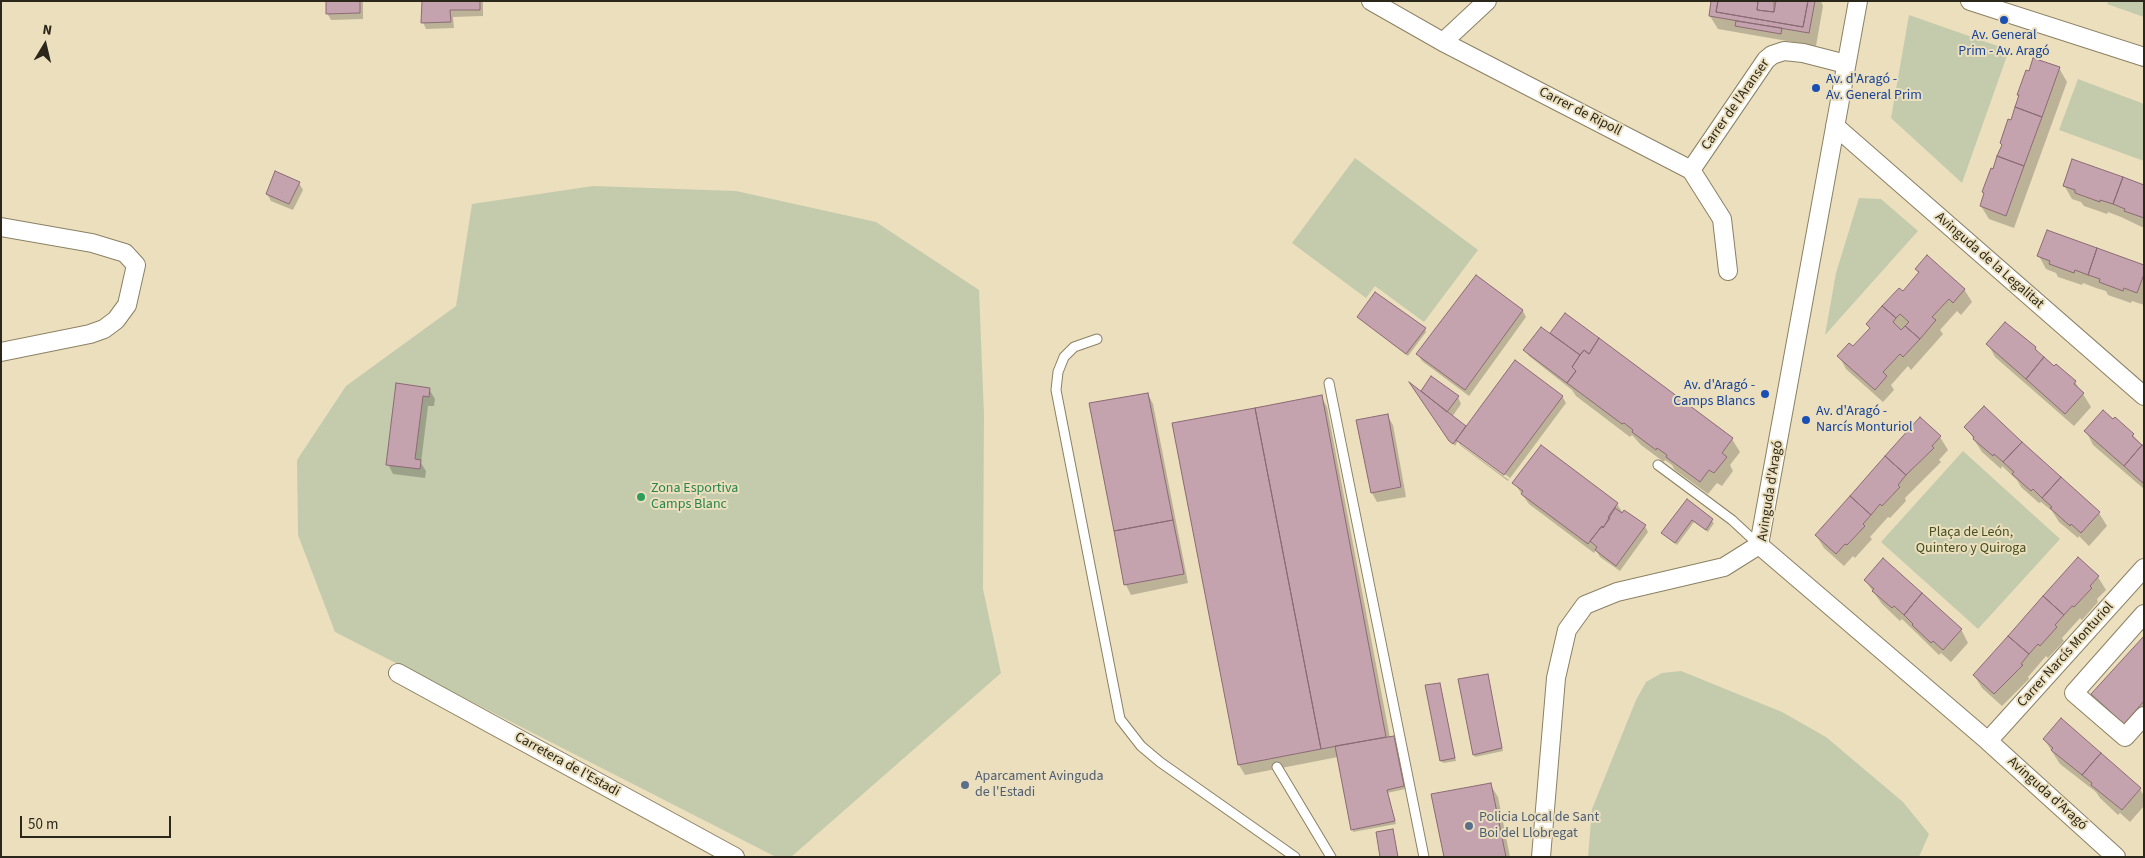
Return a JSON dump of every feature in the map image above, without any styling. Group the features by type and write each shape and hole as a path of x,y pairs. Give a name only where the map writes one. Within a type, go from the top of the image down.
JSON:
{"street":[{"name":"Carrer de Ripoll","path":"1371,1 1443,42 1691,170"},
{"path":"1443,42 1487,1"},
{"name":"Avinguda d'Aragó","path":"1858,1 1760,545 1988,741 2116,857"},
{"path":"1970,1 2144,57"},
{"name":"Carrer de l'Aranser","path":"1691,170 1766,60 1772,55 1784,51 1803,52 1846,64"},
{"name":"Avinguda de la Legalitat","path":"1835,126 2144,396"},
{"path":"1691,170 1722,219 1728,271"},
{"path":"1,227 92,243 125,253 136,265 127,305 116,320 104,329 90,334 1,352"},
{"path":"1541,857 1556,678 1567,630 1585,605 1617,592 1724,567 1760,545"},
{"name":"Carrer Narcís Monturiol","path":"1988,741 2144,568"},
{"path":"2144,614 2074,693 2125,737 2144,716"},
{"name":"Carretera de l'Estadi","path":"398,673 735,857"}],"lane":[{"path":"1098,340 1074,347 1064,357 1058,372 1056,390 1120,719 1141,746 1160,762 1295,857"},
{"path":"1329,383 1424,857"},
{"path":"1658,465 1732,520 1760,545"},
{"path":"1277,766 1331,857"}],"green space":[{"path":"2109,1 2144,1 2144,17 2107,4"},
{"path":"1909,15 2009,50 1962,183 1891,118"},
{"path":"2078,79 2144,104 2144,161 2059,130"},
{"path":"1355,158 1478,250 1424,322 1375,286 1366,298 1292,243"},
{"name":"Zona Esportiva Camps Blanc","path":"593,186 736,191 876,222 979,290 984,415 983,589 1001,673 791,857 776,857 335,632 298,535 297,460 346,386 456,306 472,204"},
{"path":"1859,198 1881,199 1918,231 1825,335 1836,273"},
{"name":"Plaça de León, Quintero y Quiroga","path":"1963,451 2060,539 1978,629 1881,542"},
{"path":"1681,671 1782,712 1826,737 1903,802 1929,834 1919,857 1588,857 1592,809 1636,700 1646,682 1662,673"}],"building":[{"path":"326,1 360,1 360,13 326,14"},
{"path":"422,1 480,1 480,10 450,10 451,22 421,23"},
{"path":"1711,1 1718,1 1716,12 1803,27 1808,1 1815,1 1809,33 1709,16"},
{"path":"1718,1 1758,1 1757,10 1774,12 1774,1 1808,1 1803,27 1716,12"},
{"path":"1758,1 1776,1 1774,12 1757,10"},
{"path":"1736,21 1782,28 1781,34 1735,26"},
{"path":"2033,58 2060,67 2042,117 2015,107 2019,95 2017,95 2026,70 2029,71"},
{"path":"2015,107 2042,117 2024,166 1997,156 2002,145 2000,143 2008,119 2011,120"},
{"path":"1997,156 2024,166 2006,216 1980,206 1984,193 1982,192"},
{"path":"2072,159 2123,177 2113,204 2100,200 2100,202 2075,193 2075,190 2063,186"},
{"path":"275,171 300,182 289,204 266,194"},
{"path":"2123,177 2144,185 2144,218 2124,211 2125,209 2113,204"},
{"path":"2047,230 2097,248 2088,275 2075,270 2074,273 2049,264 2050,261 2037,256"},
{"path":"2097,248 2144,265 2144,274 2137,293 2124,288 2123,291 2099,282 2100,279 2088,275"},
{"path":"1927,255 1965,289 1953,303 1949,299 1932,317 1936,320 1920,339 1905,326 1909,322 1900,314 1896,318 1882,306 1899,288 1903,291 1919,272 1915,269"},
{"path":"1476,275 1523,310 1465,390 1416,354"},
{"path":"1375,292 1426,328 1406,354 1357,317"},
{"path":"1882,306 1896,318 1893,322 1901,330 1905,326 1920,339 1903,357 1900,354 1883,372 1887,376 1875,390 1837,356 1849,343 1853,346 1870,328 1866,324"},
{"path":"1565,313 1599,338 1589,354 1584,350 1580,355 1550,333"},
{"path":"2005,322 2036,347 2035,349 2044,357 2026,379 1986,344"},
{"path":"1541,327 1580,355 1572,367 1576,371 1567,383 1523,350"},
{"path":"1599,338 1733,438 1722,453 1727,457 1714,473 1709,470 1700,482 1666,457 1667,455 1657,448 1656,450 1632,432 1633,430 1624,423 1622,424 1567,383 1576,371 1572,367 1580,355 1584,350 1589,354"},
{"path":"2044,357 2054,366 2056,364 2076,381 2074,384 2084,393 2065,414 2026,379"},
{"path":"1515,360 1563,396 1504,475 1456,440"},
{"path":"1431,376 1459,396 1447,412 1421,391"},
{"path":"1409,382 1466,426 1453,444 1449,441"},
{"path":"396,383 430,388 429,397 423,396 415,459 421,460 420,469 386,465"},
{"path":"1148,393 1173,520 1114,531 1089,403"},
{"path":"1322,395 1386,737 1321,749 1255,408"},
{"path":"1984,406 2022,442 2003,462 1973,439 1974,437 1964,427"},
{"path":"1255,408 1321,749 1238,765 1172,423"},
{"path":"2103,410 2113,419 2115,417 2134,434 2132,436 2142,445 2124,466 2084,431"},
{"path":"1388,414 1401,487 1371,493 1356,420"},
{"path":"1920,417 1941,436 1932,446 1934,448 1906,475 1885,456"},
{"path":"2022,442 2061,477 2042,498 2012,474 2014,472 2003,462"},
{"path":"1541,445 1618,503 1603,528 1602,526 1588,544 1521,494 1523,491 1512,483"},
{"path":"2142,445 2144,446 2144,484 2124,466"},
{"path":"1885,456 1906,475 1898,485 1900,487 1882,506 1880,504 1871,515 1850,496"},
{"path":"2061,477 2100,512 2081,533 2071,524 2070,526 2042,498"},
{"path":"1850,496 1871,515 1863,524 1865,526 1836,554 1815,535"},
{"path":"1687,499 1713,519 1706,530 1692,520 1675,543 1661,533"},
{"path":"1615,508 1622,513 1624,510 1646,525 1616,566 1595,550 1597,547 1590,541 1602,526 1603,528"},
{"path":"1173,520 1184,574 1124,585 1114,531"},
{"path":"2078,557 2099,576 2090,586 2092,588 2064,615 2043,596"},
{"path":"1883,558 1922,593 1904,615 1894,606 1892,608 1872,591 1874,589 1864,580"},
{"path":"1922,593 1962,629 1943,650 1933,641 1931,643 1904,615"},
{"path":"2043,596 2064,615 2055,625 2057,627 2040,646 2038,644 2029,654 2008,636"},
{"path":"2008,636 2029,654 2021,664 2023,665 1994,694 1973,675"},
{"path":"2144,636 2144,701 2124,724 2091,694"},
{"path":"1488,674 1502,748 1473,755 1458,679"},
{"path":"1440,683 1455,758 1440,761 1425,685"},
{"path":"2061,718 2101,753 2082,775 2051,750 2053,748 2043,739"},
{"path":"1394,736 1404,786 1387,790 1395,821 1351,830 1335,746"},
{"path":"2101,753 2141,788 2122,810 2091,785 2092,783 2082,775"},
{"name":"Policia Local de Sant Boi del Llobregat","path":"1491,783 1506,857 1444,857 1431,794"},
{"path":"1393,829 1398,857 1380,857 1376,832"}],"place":[{"name":"Av. General Prim - Av. Aragó","path":"2004,20"},
{"name":"Av. d'Aragó - Av. General Prim","path":"1816,88"},
{"name":"Av. d'Aragó - Camps Blancs","path":"1765,394"},
{"name":"Av. d'Aragó - Narcís Monturiol","path":"1806,420"},
{"name":"Zona Esportiva Camps Blanc","path":"641,497"},
{"name":"Aparcament Avinguda de l'Estadi","path":"965,785"},
{"name":"Policia Local de Sant Boi del Llobregat","path":"1469,826"}]}
